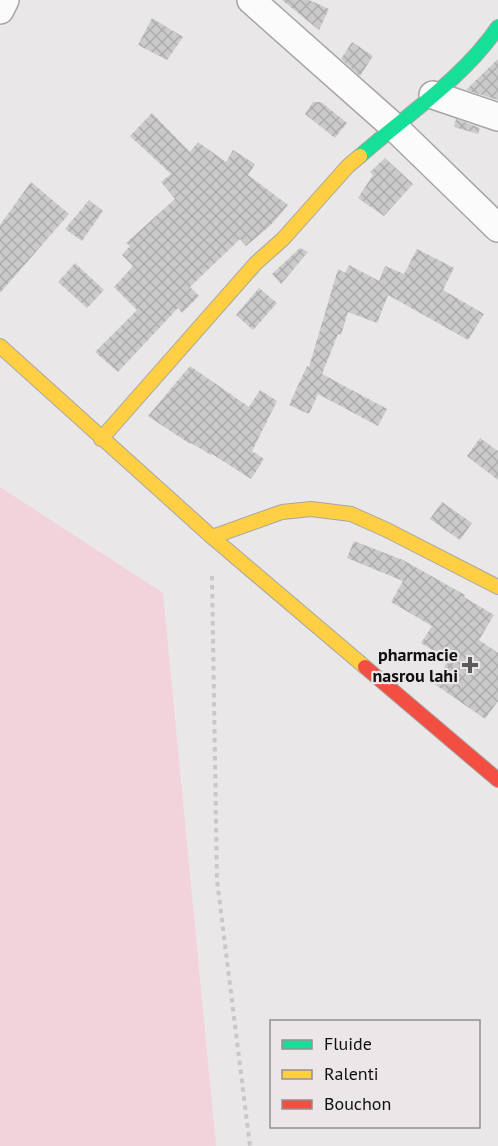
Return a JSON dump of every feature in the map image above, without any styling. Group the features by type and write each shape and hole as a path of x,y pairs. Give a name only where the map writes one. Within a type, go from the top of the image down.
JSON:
{"street":[{"path":"0,10 5,0"},
{"path":"251,0 393,126 498,228"},
{"path":"101,439 256,263 283,239 348,166 393,126 433,95 486,45 498,27"},
{"path":"433,95 498,117"},
{"path":"0,346 212,537 498,780"},
{"path":"212,537 282,512 311,509 351,514 498,587"}],"path":[{"path":"212,537 217,880 250,1146"}],"shaded area":[{"path":"0,487 163,593 216,1146 0,1146"}],"building":[{"path":"282,0 309,0 329,9 319,30"},
{"path":"152,18 183,37 167,60 138,45"},
{"path":"352,42 373,56 360,76 341,59"},
{"path":"498,59 498,100 466,90"},
{"path":"313,102 321,102 347,123 335,138 305,114"},
{"path":"152,113 190,152 198,142 226,162 233,150 255,164 248,175 288,205 270,226 246,246 240,239 190,287 199,296 182,313 178,308 118,372 95,352 137,310 114,287 133,266 122,255 130,246 126,243 175,199 161,182 171,174 130,136"},
{"path":"456,119 480,128 478,134 454,127"},
{"path":"385,158 413,184 384,216 358,198 373,175 370,172"},
{"path":"31,182 69,214 0,293 0,225"},
{"path":"89,200 103,211 82,241 65,229"},
{"path":"300,248 308,252 281,284 272,274"},
{"path":"417,249 454,268 443,290 484,314 468,340 388,295 377,323 348,312 341,335 338,334 322,374 387,409 378,426 318,394 309,414 289,405 307,366 309,367 338,269 345,273 349,265 379,281 385,266 404,274"},
{"path":"75,263 104,290 87,308 58,282"},
{"path":"259,288 277,303 253,330 236,315"},
{"path":"190,366 249,407 260,390 277,401 252,451 264,459 251,479 212,454 190,444 148,416"},
{"path":"480,438 498,451 498,480 467,456"},
{"path":"442,502 472,523 460,540 430,519"},
{"path":"354,541 403,560 465,595 464,597 494,615 479,640 498,653 498,701 485,719 433,683 449,660 421,643 432,626 391,602 403,581 347,558"}],"traffic: fast":[{"path":"360,156 451,80 484,46 498,27"}],"traffic: slow":[{"path":"101,439 256,263 283,239 348,166 360,156"},
{"path":"0,346 212,537 365,667"},
{"path":"212,537 282,512 311,509 351,514 498,587"}],"traffic: jam":[{"path":"365,667 498,780"}],"place":[{"name":"pharmacie nasrou lahi","path":"470,665"}]}
